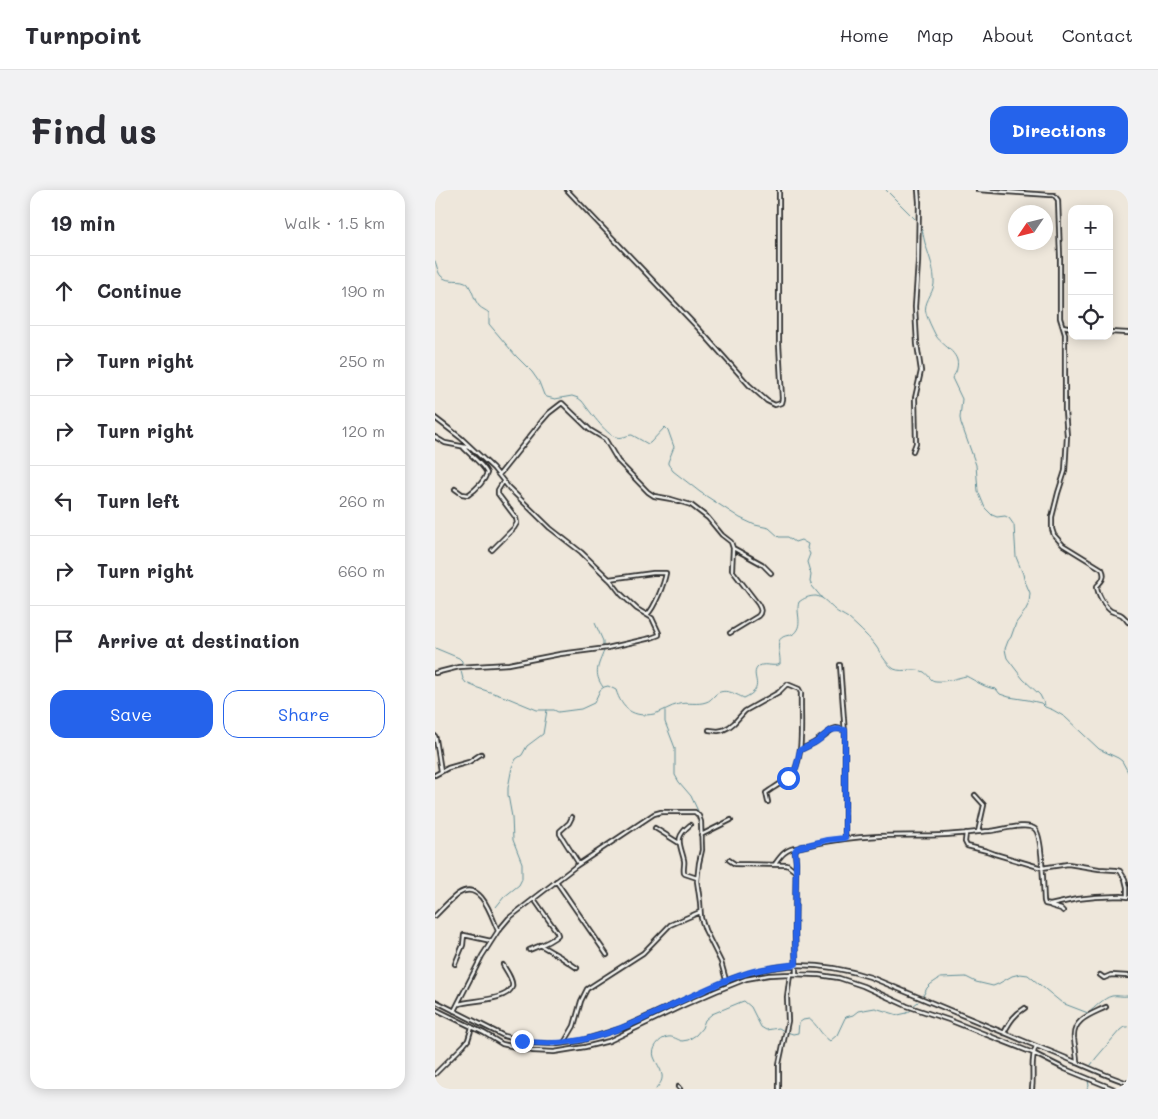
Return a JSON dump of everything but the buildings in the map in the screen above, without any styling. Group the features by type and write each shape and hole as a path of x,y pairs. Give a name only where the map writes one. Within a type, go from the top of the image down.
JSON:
{"street":[{"path":"567,190 749,384 775,405 781,403 782,399 779,344 779,190"},
{"path":"913,451 916,443 915,398 921,371 915,307 918,262 918,190"},
{"path":"978,190 1055,195 1058,200 1060,313 1065,334 1065,411 1067,436 1065,471 1058,493 1052,529 1054,535 1063,545 1102,570 1104,578 1097,586 1098,593 1109,609 1120,613 1128,622"},
{"path":"1063,326 1068,327"},
{"path":"1113,332 1128,333"},
{"path":"499,475 542,421 553,409 562,403 590,430 605,440 618,462 648,492 655,496 691,505 731,542 733,548 732,570 761,608 761,612 758,616 730,633"},
{"path":"435,418 461,438 493,468 503,482 550,528 576,547 637,610 653,620 659,633 659,635 597,650 560,654 509,664 459,667 435,673"},
{"path":"435,436 445,443 471,448"},
{"path":"455,489 462,494 468,495 485,479 487,474 485,469 463,447"},
{"path":"492,550 517,523 498,494 503,482"},
{"path":"733,548 761,564 771,573"},
{"path":"609,580 653,573 666,573 665,580 652,609 647,615"},
{"path":"841,665 845,730 845,838"},
{"path":"709,730 718,731 729,727 745,711 779,692 784,685 789,684 799,689 801,693 800,750 796,768 788,778 766,794 768,802"},
{"path":"800,750 819,740 833,729 845,730"},
{"path":"435,736 441,772"},
{"path":"435,775 469,762 481,754"},
{"path":"975,795 984,805 978,832"},
{"path":"454,1011 497,931 509,918 579,864 654,814 661,812 695,812 700,818 702,850 697,884 701,912 705,930 719,958 726,980"},
{"path":"572,817 560,831 560,834 579,864"},
{"path":"701,836 731,820"},
{"path":"690,825 682,833 679,843 684,860 683,872 697,878"},
{"path":"774,865 782,854 793,848 827,840 878,836 945,835 1022,826 1035,828 1040,838 1044,901 1045,904 1061,908 1063,912"},
{"path":"655,828 679,843"},
{"path":"966,833 965,842 967,846 1043,868 1068,864 1116,870 1120,871 1125,879 1128,897 1096,896 1050,905"},
{"path":"795,974 795,851 797,848"},
{"path":"729,860 735,864 787,865 796,872"},
{"path":"556,881 607,955"},
{"path":"435,916 457,895 469,890 478,894 486,903 497,931"},
{"path":"529,950 557,937 558,933 534,899"},
{"path":"564,1044 574,1026 581,1001 587,989 643,953 670,925 701,912"},
{"path":"455,964 463,945 464,936 491,942"},
{"path":"540,945 577,968"},
{"path":"435,1000 493,1032 510,1038 531,1043 564,1044 594,1038 622,1028 726,980 756,970 796,964 828,966 856,973 1128,1083"},
{"path":"458,1004 489,999 502,995 509,990 511,983 503,965"},
{"path":"779,1089 779,1064 788,1021 787,997 790,974"},
{"path":"435,1009 473,1027 497,1042 509,1046 542,1052 565,1051 615,1039 684,1005 746,979 790,974 834,977 883,994 907,1006 949,1020 1033,1053 1114,1089"},
{"path":"1100,975 1104,978 1111,975 1128,976"},
{"path":"1077,1063 1077,1053 1073,1037 1077,1024 1086,1016 1106,1007"},
{"path":"1004,1033 1015,1015 1025,1008"},
{"path":"435,1074 464,1045 473,1027"},
{"path":"1032,1089 1033,1053 1036,1046"}],"waterway":[{"path":"886,190 917,221"},
{"path":"920,224 934,274 933,288 925,309 935,334 956,358 957,369 952,378 962,399 960,418 976,465 978,491 985,508 992,515 997,517 1005,516 1014,525 1016,557 1030,593 1029,603 1016,623 1005,649 1007,658 1023,679 1040,695 1045,705"},
{"path":"435,261 441,276 447,280 462,281 468,284 479,306 489,313 489,324 532,372 539,382 544,395 555,399 572,396 578,398 607,432 616,437 632,435 648,444 665,427 668,430 674,447 668,462 673,471 700,492 740,518 755,525 769,528 779,537 788,537 795,542 801,540 808,544 807,548 810,554 807,562 811,575 810,582 822,598"},
{"path":"461,671 466,683 537,710 554,710 558,712 581,709 594,703 600,690 608,686 616,690 618,697 629,711 640,715 654,714 679,704 706,702 718,693 726,691 744,698 755,690 757,683 755,671 759,666 780,664 779,641 781,638 792,635 796,631 799,623 799,602 811,596 816,596 824,600 858,627 872,641 894,669 920,671 936,681 966,676 984,686 996,689 1000,694 1041,703 1065,717 1099,749 1122,761 1128,772"},
{"path":"595,623 603,641 603,647"},
{"path":"435,648 459,658 462,664"},
{"path":"603,687 597,673 604,651"},
{"path":"496,907 504,897 519,885 522,879 522,863 513,840 512,817 508,795 512,767 527,746 543,734 547,710"},
{"path":"665,711 665,722 675,748 675,775 691,796 698,811"},
{"path":"923,996 927,988 940,978 966,977 976,982 993,986 1020,974 1028,975 1062,1003 1088,1013 1109,997 1128,996"},
{"path":"656,1089 662,1077 661,1070 653,1054 657,1044 662,1039 668,1037 682,1041 688,1040 696,1035 702,1028 705,1020 712,1014 744,1001 751,1007 761,1027 766,1030 779,1028 784,1031"},
{"path":"913,1006 918,1002"},
{"path":"787,1032 798,1033 799,1023 809,1019 830,1041 837,1035 845,1018 858,1011 875,1008 898,1015 911,1010"},
{"path":"1091,1065 1120,1030 1128,1027"},
{"path":"1087,1089 1089,1086 1088,1080"}],"route":[{"path":"522,1041 558,1044 594,1038 622,1028 731,978 756,970 796,964 795,851 800,847 827,840 845,838 845,730 833,729 819,740 800,750 796,768 788,778"}]}
